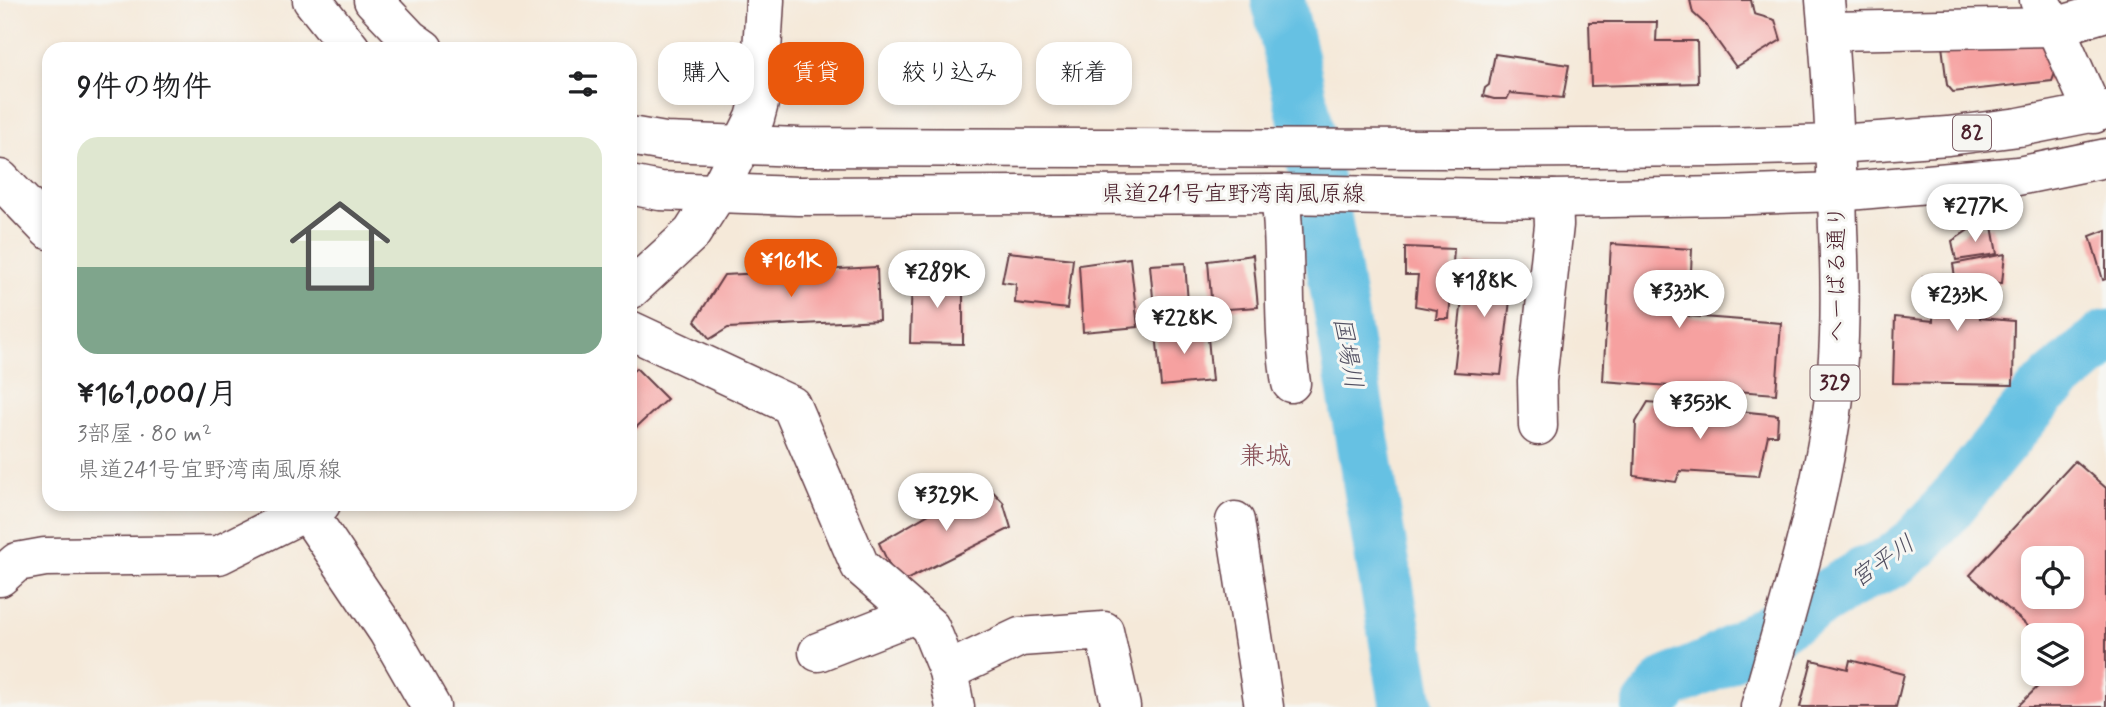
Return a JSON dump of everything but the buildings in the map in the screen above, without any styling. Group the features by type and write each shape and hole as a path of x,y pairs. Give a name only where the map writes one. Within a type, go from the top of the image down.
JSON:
{"main road":[{"path":"312,0 345,42"},
{"path":"373,0 414,42"},
{"path":"637,284 692,233 717,194 755,117 759,103 765,0"},
{"path":"1827,16 2106,12"},
{"path":"2047,14 2100,112"},
{"name":"へーばる通り","path":"1760,707 1799,570 1820,475 1837,373 1840,285 1837,144 1827,16"},
{"name":"82","path":"1837,144 1948,136 2020,127 2100,112"},
{"name":"県道241号宜野湾南風原線","path":"637,137 665,142 739,146 1372,149 1837,144"},
{"name":"82","path":"1837,192 2018,176 2106,158"},
{"path":"0,179 42,222"},
{"name":"県道241号宜野湾南風原線","path":"637,186 660,191 799,196 1286,194 1553,199 1837,192"},
{"path":"1286,194 1288,361 1291,383"},
{"path":"1538,426 1537,381 1554,225 1553,199"},
{"path":"637,334 791,405 860,566 930,627 952,689 1020,637 1104,631 1121,707"},
{"path":"0,577 17,562 45,557 219,555 302,511"},
{"path":"312,511 431,707"},
{"path":"1235,521 1264,707"},
{"path":"818,652 915,614"}],"waterway":[{"name":"国場川","path":"1278,0 1325,218 1407,707"},
{"name":"宮平川","path":"1649,707 1668,683 1713,664 1864,574 1892,562 1915,544 2043,391 2106,337"}],"district":[{"name":"兼城","path":"1265,457"}]}
